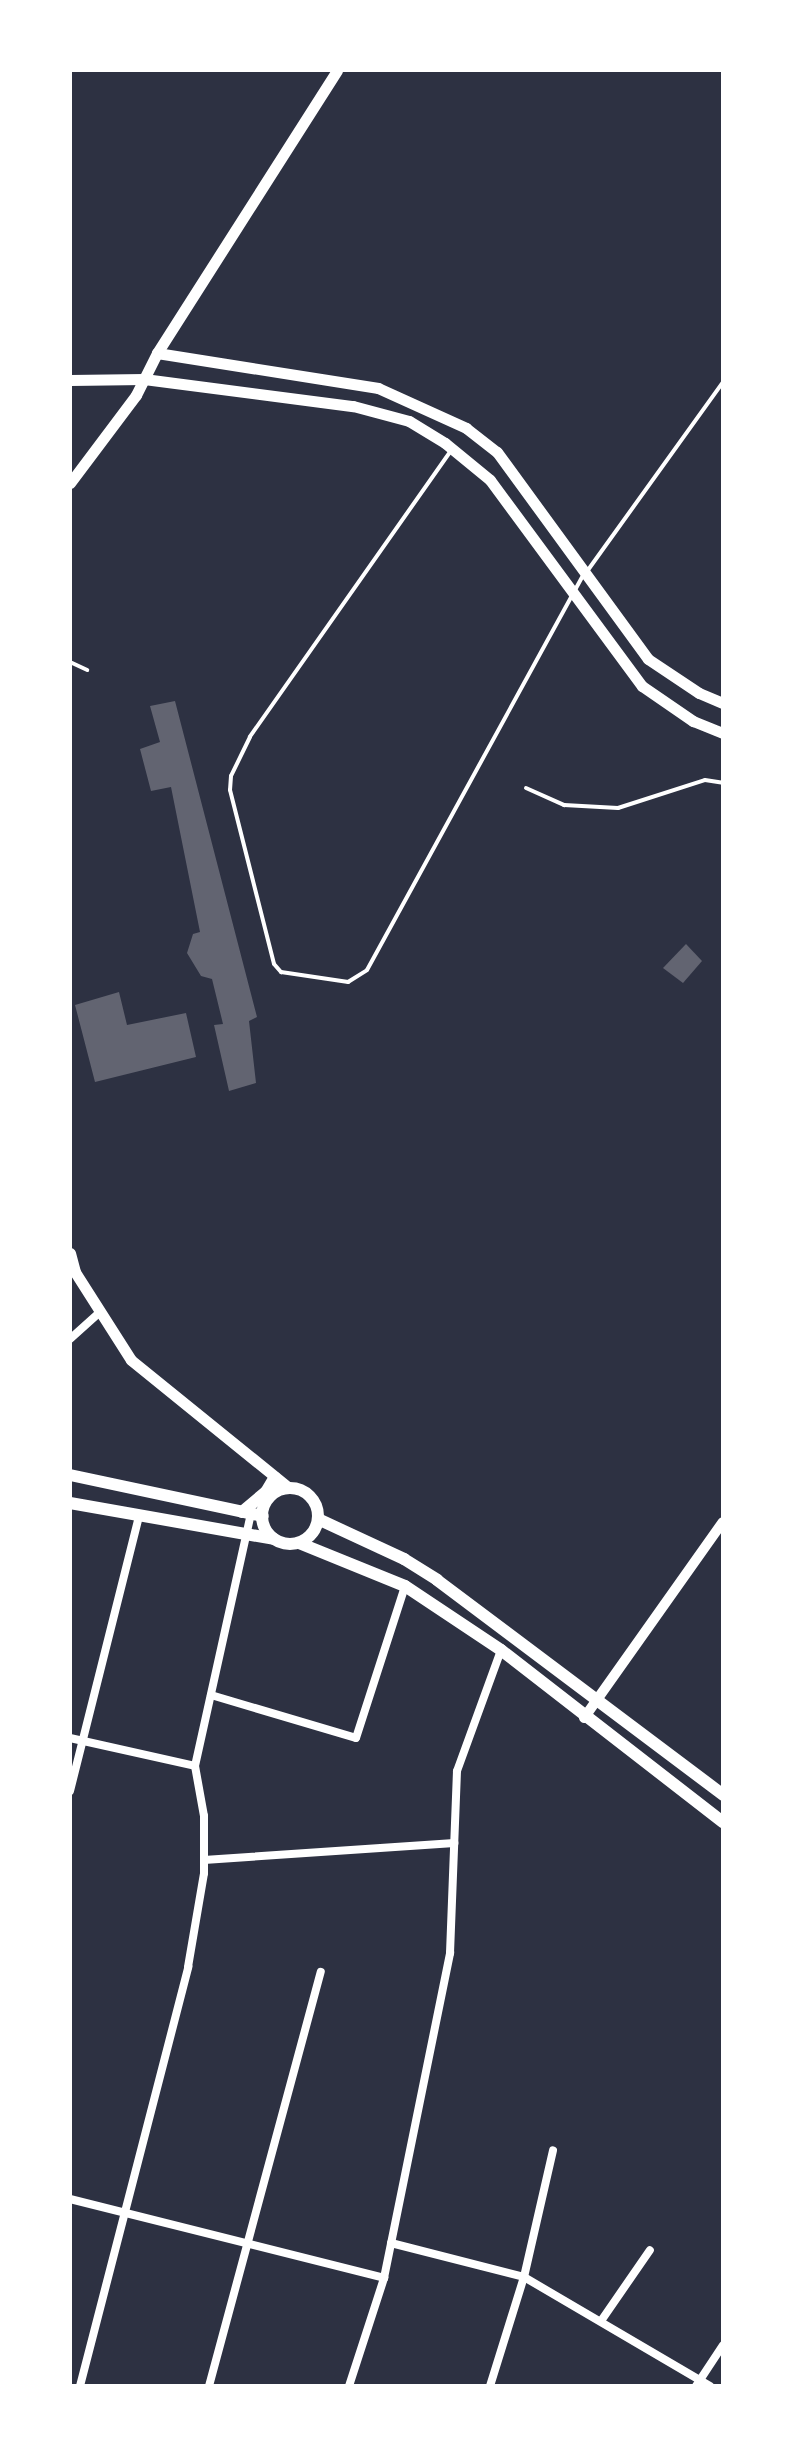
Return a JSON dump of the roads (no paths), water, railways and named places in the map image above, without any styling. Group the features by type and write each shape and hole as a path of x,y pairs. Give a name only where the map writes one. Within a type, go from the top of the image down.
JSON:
{"main road":[{"path":"70,483 144,379 337,70"},
{"path":"157,353 378,388 466,428 497,452 648,658 699,694 723,702"},
{"path":"70,380 144,379 353,406 409,421 490,480 642,686 692,721 723,733"},
{"path":"70,1253 75,1272 131,1360 289,1488 312,1498 318,1519 313,1532 299,1542"},
{"path":"70,1475 252,1514 274,1539"},
{"path":"252,1514 275,1477"},
{"path":"252,1514 274,1494 289,1488"},
{"path":"70,1504 299,1542 405,1586 501,1650 723,1822"},
{"path":"318,1519 412,1564 723,1795"}],"street":[{"path":"70,1339 100,1312"},
{"path":"80,2386 188,1967 204,1860 204,1816 195,1766 252,1514"},
{"path":"70,1791 139,1517"},
{"path":"584,1718 721,1530"},
{"path":"211,1694 356,1738 405,1586"},
{"path":"349,2386 384,2278 450,1953 456,1771 501,1650"},
{"path":"70,1738 195,1766"},
{"path":"204,1860 454,1843"},
{"path":"209,2386 321,1972"},
{"path":"490,2386 524,2277 553,2150"},
{"path":"70,2199 384,2278"},
{"path":"390,2244 524,2277 698,2383 710,2386"},
{"path":"601,2321 650,2250"},
{"path":"698,2383 723,2345"}],"lane":[{"path":"466,428 250,736 231,776 230,790 269,945 281,972 348,982 367,970 572,590 723,382"},
{"path":"70,662 87,670"},
{"path":"526,788 564,805 618,808 705,780 723,783"}]}
